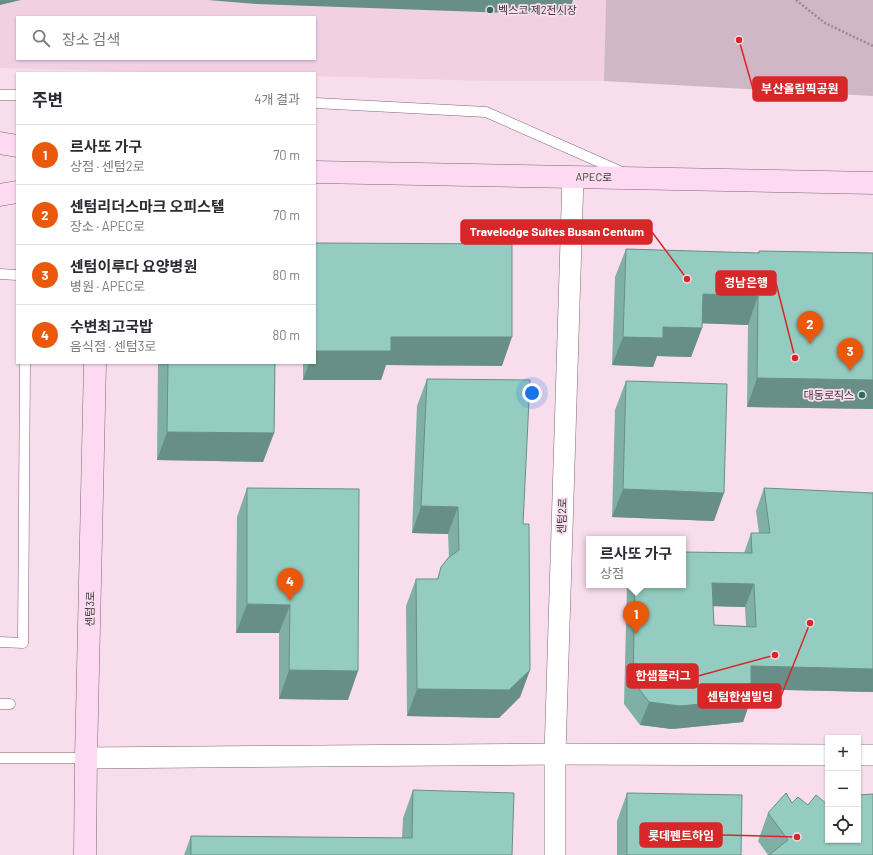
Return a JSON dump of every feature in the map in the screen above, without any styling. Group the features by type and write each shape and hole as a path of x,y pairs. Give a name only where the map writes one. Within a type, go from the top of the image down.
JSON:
{"main road":[{"path":"0,143 16,146"},
{"name":"APEC로","path":"316,172 873,182"},
{"path":"0,195 16,192"},
{"name":"센텀3로","path":"85,855 95,364"}],"street":[{"name":"센텀2로","path":"555,855 555,754 573,177"},
{"path":"86,758 555,754 825,755"},
{"path":"861,755 873,755"}],"lane":[{"path":"0,95 16,95"},
{"path":"316,103 486,112 635,178"},
{"path":"0,274 16,275"},
{"path":"0,642 23,643 25,364"},
{"path":"0,758 86,758"}],"path":[{"path":"796,0 825,23 873,46"}],"shaded area":[{"path":"0,0 606,0 604,81 487,81 316,76 316,72 144,72 0,68"},
{"path":"606,0 873,0 873,96 604,81"}],"building":[{"path":"316,243 512,244 512,337 391,337 391,351 316,351"},
{"path":"626,249 759,253 759,251 873,253 873,380 757,378 758,296 703,294 702,328 663,327 663,338 623,337"},
{"path":"168,364 275,364 274,433 167,432"},
{"path":"427,379 530,380 523,524 529,524 530,670 509,690 417,689 416,579 438,579 441,567 448,558 459,550 458,507 421,506"},
{"path":"626,381 727,384 724,493 623,489"},
{"path":"247,488 359,489 358,671 289,670 290,605 247,604"},
{"path":"764,488 873,493 873,669 751,666 751,699 680,706 649,702 633,681 635,588 686,588 686,552 752,553 751,533 770,533","holes":["712,583 754,584 756,627 714,625"]},
{"path":"413,790 514,793 512,855 191,855 191,836 412,838"},
{"path":"627,793 742,795 741,855 627,855"},
{"path":"786,793 792,803 798,797 808,805 816,795 825,802 825,843 861,843 861,795 873,794 873,855 769,855 788,840 768,813"}],"place":[{"name":"벡스코 제2전시장","path":"490,10"},
{"name":"부산올림픽공원","path":"739,40"},
{"name":"Travelodge Suites Busan Centum","path":"687,279"},
{"name":"센텀리더스마크 오피스텔","path":"810,344"},
{"name":"경남은행","path":"795,358"},
{"name":"센텀이루다 요양병원","path":"850,371"},
{"name":"대동로직스","path":"862,395"},
{"name":"수변최고국밥","path":"290,601"},
{"name":"센텀한샘빌딩","path":"810,623"},
{"name":"르사또 가구","path":"636,634"},
{"name":"한샘플러그","path":"775,655"},
{"name":"롯데펜트하임","path":"797,837"}]}
